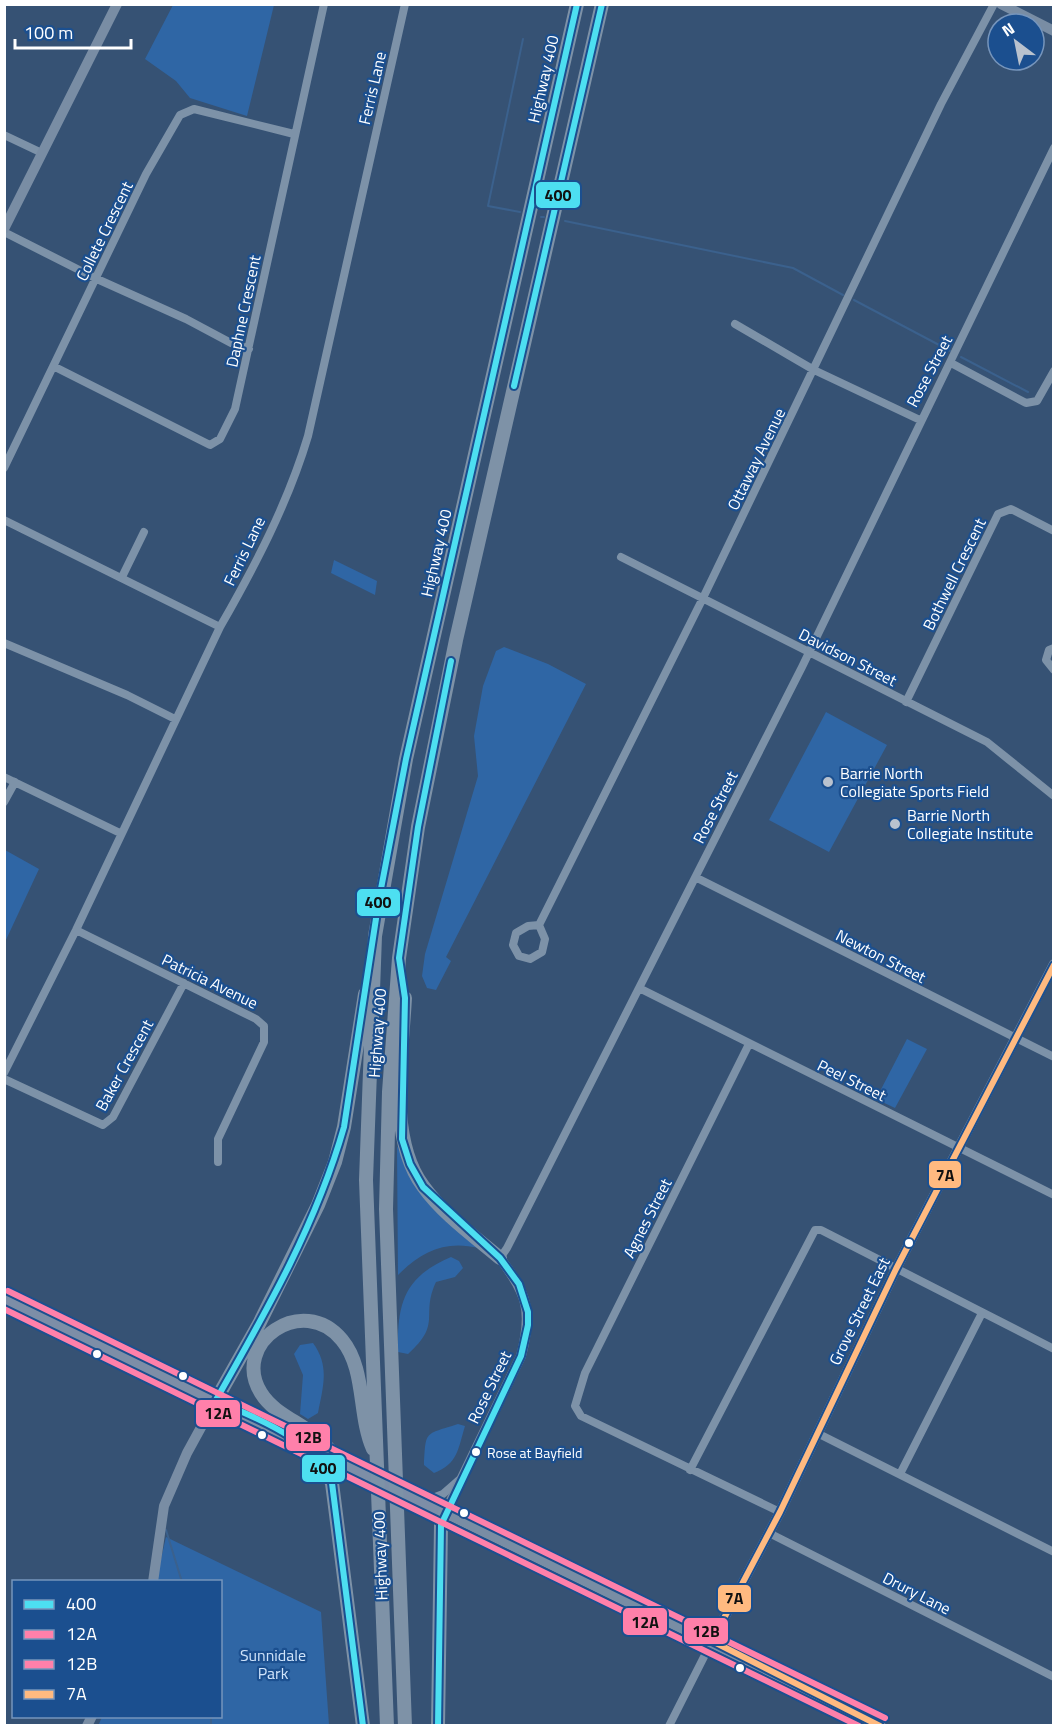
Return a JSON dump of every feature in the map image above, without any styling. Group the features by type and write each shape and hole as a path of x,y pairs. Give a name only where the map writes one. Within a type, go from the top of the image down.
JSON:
{"highway":[{"name":"Highway 400","path":"387,1725 366,1180 375,936 405,759 577,4"},
{"name":"Highway 400","path":"405,1725 386,1209 388,1092 399,958 418,827 456,640 602,4"},
{"path":"216,1400 259,1324 318,1205 335,1162 344,1127 375,936"},
{"path":"399,958 405,998 401,1106 404,1152 417,1177 436,1202 500,1258"},
{"path":"343,1465 318,1437 281,1413 260,1392 254,1363 267,1336 279,1325 292,1321 311,1320 334,1330 343,1341 351,1353 367,1436 377,1458"},
{"path":"307,1446 320,1460 332,1483 363,1725"},
{"path":"438,1725 441,1525 445,1513"}],"main road":[{"path":"4,1299 445,1513"}],"street":[{"path":"117,4 4,231 97,279 186,319 231,343 249,349"},
{"name":"Daphne Crescent","path":"56,368 210,445 220,439 232,418 249,349 324,4"},
{"name":"Ferris Lane","path":"4,1073 76,930 120,833 220,627 248,578 299,468 405,4"},
{"name":"Ottaway Avenue","path":"539,925 544,939 542,952 530,959 519,956 513,945 516,933 539,925 703,598 941,104 994,4"},
{"path":"1001,4 1053,31"},
{"name":"Collete Crescent","path":"4,468 56,368 146,174 180,115 194,109 294,134"},
{"path":"4,135 42,153"},
{"name":"Rose Street","path":"445,1513 521,1356 528,1325 525,1298 519,1284 500,1258 697,878 809,653 920,420 951,363 1053,148"},
{"path":"735,324 814,370 920,420"},
{"path":"951,363 1026,403 1037,401 1053,370"},
{"name":"Bothwell Crescent","path":"906,702 998,514 1011,509 1053,531"},
{"path":"4,520 220,627"},
{"path":"122,577 144,532"},
{"name":"Davidson Street","path":"621,556 987,742 1053,796"},
{"path":"4,643 127,695 175,719"},
{"path":"1053,648 1049,650 1046,660 1053,670"},
{"path":"4,777 120,833"},
{"path":"4,802 15,782"},
{"name":"Newton Street","path":"697,878 1053,1058"},
{"name":"Patricia Avenue","path":"76,930 256,1018 266,1032 264,1041 218,1139 218,1161"},
{"name":"Grove Street East","path":"712,1641 780,1512 896,1269 1053,964"},
{"name":"Baker Crescent","path":"4,1080 103,1125 113,1117 184,983"},
{"name":"Peel Street","path":"639,988 1053,1195"},
{"name":"Agnes Street","path":"690,1470 581,1416 575,1406 585,1373 749,1044"},
{"path":"780,1512 690,1470 815,1230 821,1230 1053,1349"},
{"path":"900,1474 982,1313"},
{"path":"153,1580 160,1521 166,1500 186,1453 216,1400"},
{"path":"817,1433 1053,1552"},
{"name":"Rose Street","path":"422,1502 443,1494 462,1477"},
{"path":"445,1513 712,1641 875,1724"},
{"name":"Drury Lane","path":"769,1533 1053,1677"},
{"path":"669,1725 712,1641"}],"green space":[{"path":"173,5 274,5 247,116 190,98 176,81 145,59"},
{"path":"334,560 377,581 375,595 331,573"},
{"path":"504,647 548,664 586,684 446,957 451,961 436,990 427,988 422,976 425,954 478,776 474,736 483,686 496,651"},
{"name":"Barrie North Collegiate Sports Field","path":"826,712 887,745 829,852 769,820"},
{"path":"5,850 39,869 5,942"},
{"path":"907,1039 927,1049 895,1108 876,1099"},
{"path":"397,1146 414,1182 479,1248 455,1245 435,1250 416,1260 398,1275"},
{"path":"451,1257 459,1261 463,1268 455,1277 436,1282 425,1334 408,1354 398,1352 399,1319 406,1294 423,1273"},
{"path":"313,1343 322,1360 324,1377 318,1413 308,1419 300,1414 303,1375 294,1354 300,1345"},
{"path":"458,1424 465,1426 456,1455 448,1465 434,1473 424,1465 425,1445 429,1435"},
{"name":"Sunnidale Park","path":"166,1537 321,1612 329,1725 98,1726 102,1718 222,1718 222,1580 156,1580"}],"waterway":[{"path":"520,212 488,206 523,39"},
{"path":"565,221 793,268 843,295"},
{"path":"854,300 941,346"},
{"path":"961,357 1028,392"},
{"path":"166,1530 181,1580"},
{"path":"211,1718 211,1726"}],"transit line":[{"name":"400","path":"363,1726 332,1483 322,1467 297,1442 266,1423 216,1400 271,1301 304,1233 333,1163 344,1127 379,899 406,759 577,4"},
{"name":"400","path":"514,386 602,4"},
{"name":"400","path":"438,1726 441,1525 521,1356 528,1325 528,1312 519,1284 500,1258 423,1187 410,1164 402,1139 405,998 399,958 418,827 451,661"},
{"name":"7A","path":"880,1726 712,1641 780,1512 896,1269 1054,965"},
{"name":"12B","path":"8,1291 885,1718"},
{"name":"12A","path":"4,1309 859,1726"}],"place":[{"name":"Barrie North Collegiate Sports Field","path":"828,782"},
{"name":"Barrie North Collegiate Institute","path":"895,824"},
{"name":"Rose at Bayfield","path":"476,1452"}]}
